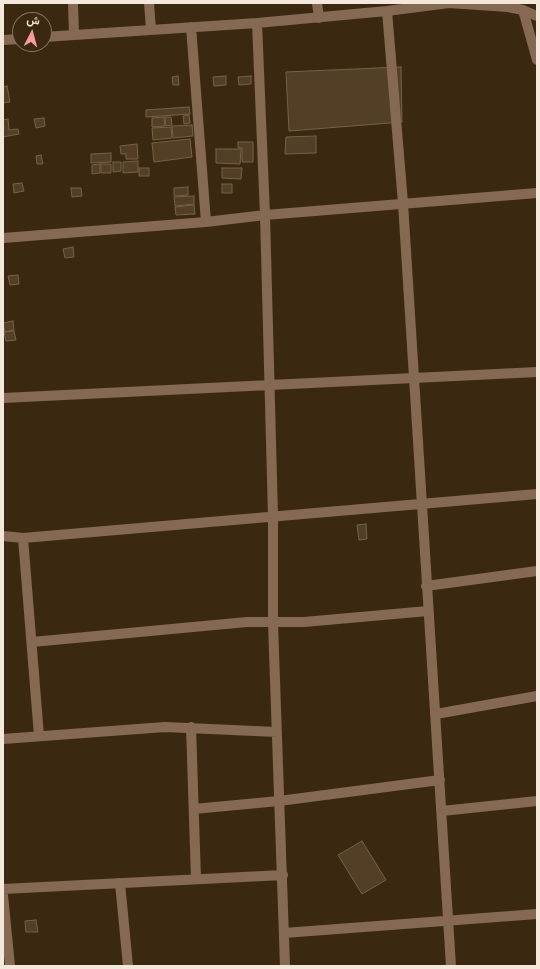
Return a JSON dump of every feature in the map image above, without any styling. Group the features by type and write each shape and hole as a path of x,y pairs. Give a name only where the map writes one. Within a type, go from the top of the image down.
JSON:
{"street":[{"path":"73,3 74,35"},
{"path":"149,3 151,30"},
{"path":"317,3 319,18"},
{"path":"52,36 319,18 387,11 438,3 508,7 524,10 537,16"},
{"path":"524,10 537,60"},
{"path":"387,11 403,203 451,966"},
{"path":"257,23 265,216 273,516 273,623 285,966"},
{"path":"191,27 206,222"},
{"path":"3,238 206,222 403,203 537,193"},
{"path":"3,398 537,372"},
{"path":"3,536 23,538 537,494"},
{"path":"23,538 39,736"},
{"path":"426,586 537,571"},
{"path":"32,642 247,622 273,623 428,611"},
{"path":"436,714 537,696"},
{"path":"3,739 191,727 277,732"},
{"path":"191,727 196,880"},
{"path":"194,809 279,801 440,780"},
{"path":"442,811 537,801"},
{"path":"3,889 283,875"},
{"path":"120,883 128,966"},
{"path":"3,895 10,966"},
{"path":"284,933 537,914"}],"building":[{"path":"401,67 402,122 289,131 286,72"},
{"path":"178,76 179,85 173,85 172,77"},
{"path":"226,76 226,85 214,86 213,77"},
{"path":"251,76 251,84 239,85 238,77"},
{"path":"7,86 10,102 3,103 3,87"},
{"path":"189,107 190,114 146,117 146,110"},
{"path":"189,115 190,123 184,124 183,116"},
{"path":"164,117 165,126 152,127 152,118"},
{"path":"165,117 171,117 172,125 166,126"},
{"path":"44,118 45,126 36,128 34,119"},
{"path":"8,119 9,130 18,129 19,134 3,137 3,120"},
{"path":"192,125 193,136 173,138 172,126"},
{"path":"171,127 172,138 153,140 152,128"},
{"path":"316,136 316,153 285,154 286,137"},
{"path":"190,139 192,157 154,162 152,143"},
{"path":"238,142 253,142 253,162 242,162 242,148 238,148"},
{"path":"137,144 138,159 126,159 126,154 121,154 120,146"},
{"path":"216,149 241,149 240,164 216,163"},
{"path":"111,153 111,162 91,163 91,154"},
{"path":"41,155 43,164 37,164 36,156"},
{"path":"138,161 138,172 123,173 123,162"},
{"path":"113,162 121,162 121,171 113,172"},
{"path":"100,164 100,173 92,174 92,165"},
{"path":"101,164 111,164 111,173 101,173"},
{"path":"139,168 149,168 149,176 139,176"},
{"path":"222,168 242,168 241,179 222,178"},
{"path":"22,183 24,191 14,193 13,184"},
{"path":"222,184 232,184 232,193 222,193"},
{"path":"188,187 188,195 174,196 174,188"},
{"path":"71,188 81,188 82,196 72,197"},
{"path":"194,196 194,204 175,206 174,197"},
{"path":"194,205 195,214 176,215 175,207"},
{"path":"73,247 74,257 65,258 63,249"},
{"path":"18,275 19,284 10,285 8,276"},
{"path":"13,321 14,330 5,332 3,323"},
{"path":"14,331 16,340 6,341 4,332"},
{"path":"366,524 367,539 359,540 357,525"},
{"path":"362,841 386,880 362,894 338,855"},
{"path":"36,920 38,932 26,932 25,921"}]}
